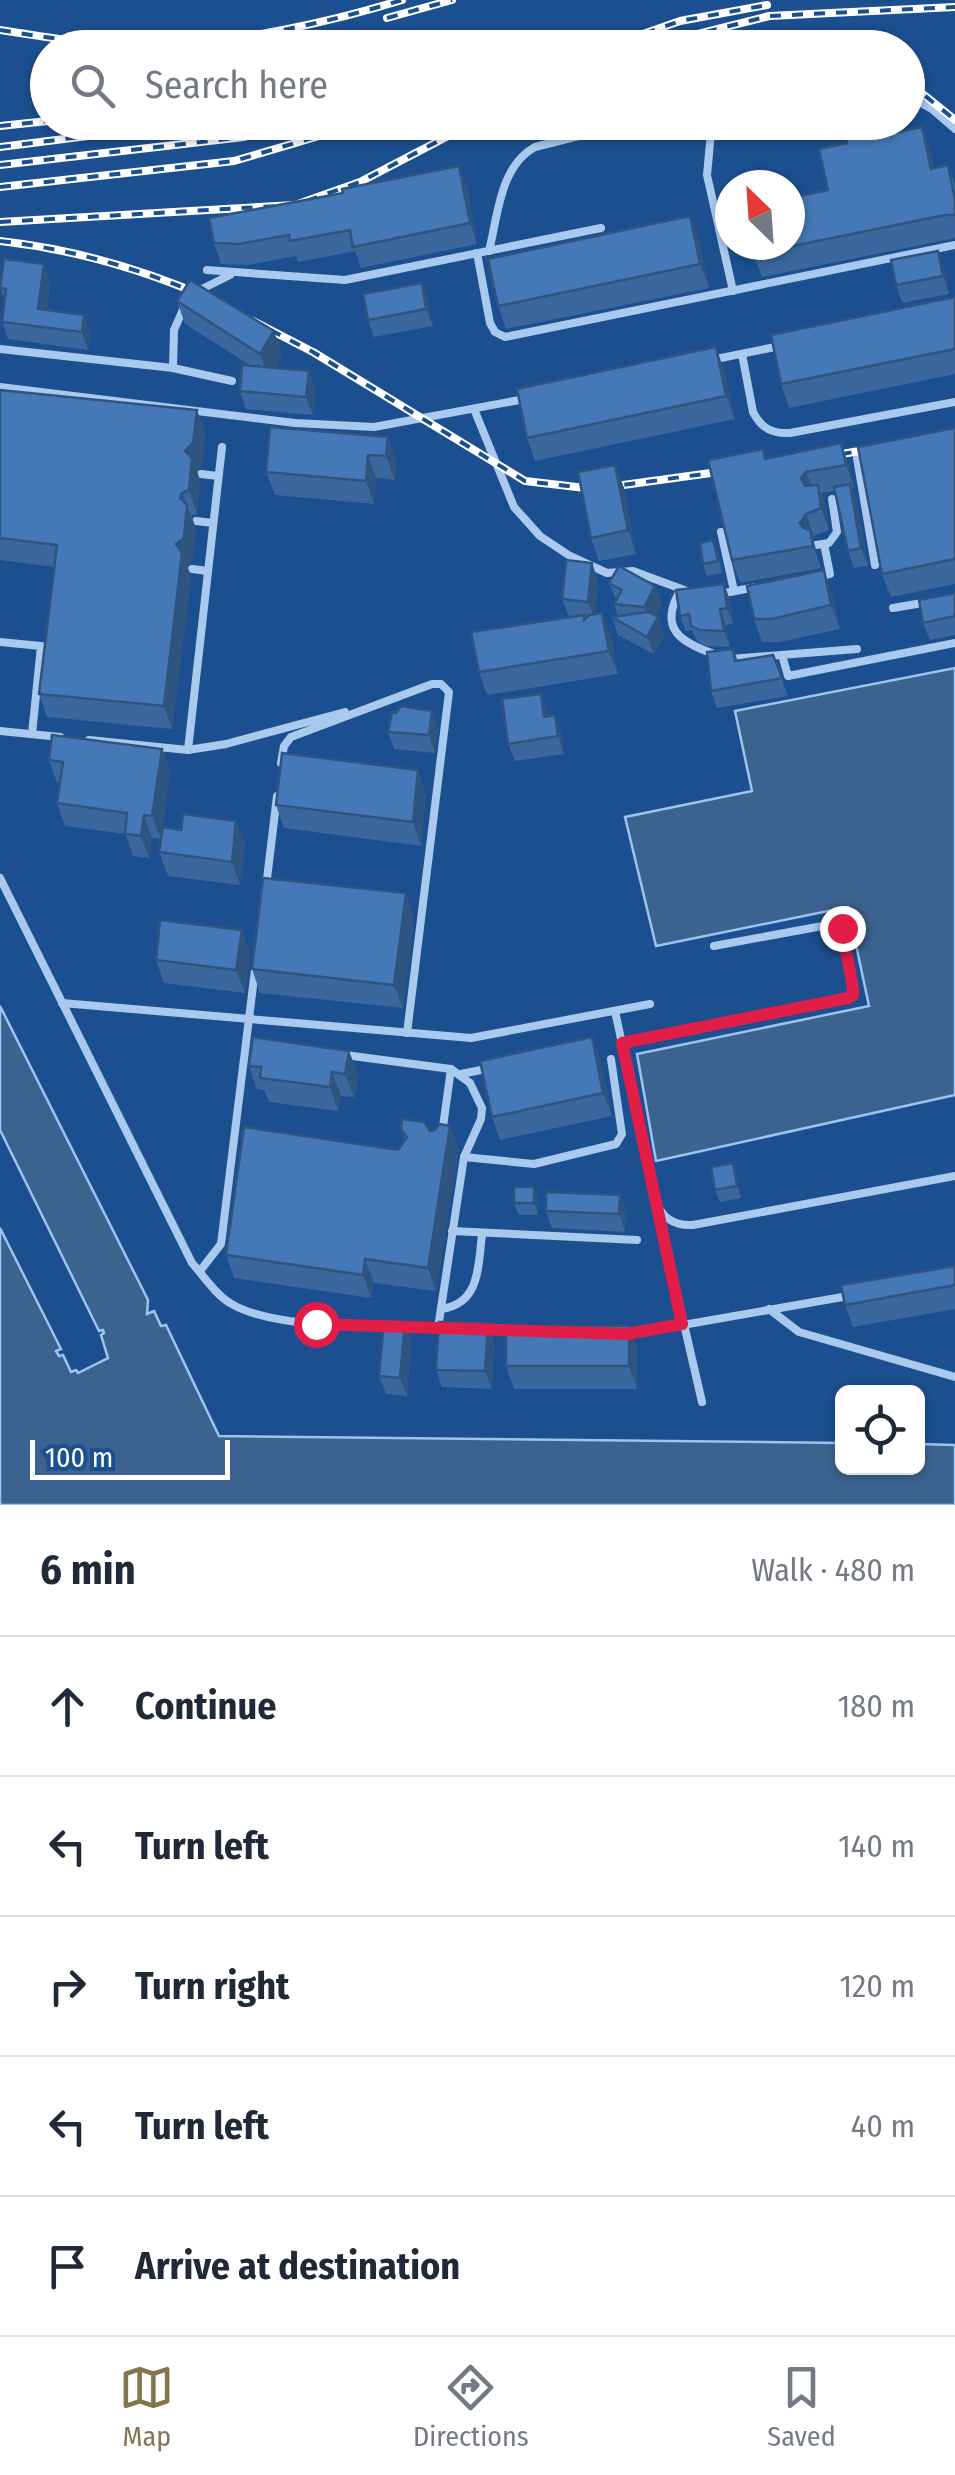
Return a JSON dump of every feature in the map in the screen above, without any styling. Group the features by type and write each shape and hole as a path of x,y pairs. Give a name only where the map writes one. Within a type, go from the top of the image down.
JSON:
{"lane":[{"path":"925,104 955,129"},
{"path":"489,250 508,176 523,154 563,140"},
{"path":"711,140 708,175 733,291"},
{"path":"207,270 344,280 602,228"},
{"path":"476,253 492,328 505,337 955,245"},
{"path":"172,368 174,330 185,304 206,284 236,274"},
{"path":"704,362 800,342"},
{"path":"0,349 172,368 232,381"},
{"path":"742,354 758,420 780,434 955,402"},
{"path":"0,386 295,423 374,427 532,397"},
{"path":"474,409 514,508 540,536 570,556 607,573 633,571 703,597 772,584"},
{"path":"188,750 222,447"},
{"path":"857,458 876,565"},
{"path":"201,474 218,476"},
{"path":"816,502 863,493"},
{"path":"811,577 830,574 820,545 832,540 837,532 832,499"},
{"path":"196,520 213,523"},
{"path":"721,532 734,591"},
{"path":"192,569 208,571"},
{"path":"680,589 670,614 677,635 684,642 728,659 856,649"},
{"path":"893,608 940,600"},
{"path":"0,642 41,646 32,734"},
{"path":"782,655 788,676 955,643"},
{"path":"280,770 284,746 291,737 432,684 441,684 450,692 408,1032"},
{"path":"0,730 188,750 226,744 378,704"},
{"path":"263,904 278,790"},
{"path":"0,878 192,1263 229,1303 274,1318 316,1324 456,1329"},
{"path":"622,1043 853,995 839,923 714,946"},
{"path":"200,1271 221,1244 256,962"},
{"path":"62,1003 471,1038 650,1004"},
{"path":"615,1011 702,1402"},
{"path":"249,1019 250,1032 258,1042"},
{"path":"339,1054 452,1069 470,1083 482,1108 464,1157 438,1328"},
{"path":"464,1157 534,1164 616,1144 622,1134 611,1059"},
{"path":"461,1074 496,1067"},
{"path":"440,1146 452,1069"},
{"path":"234,1133 254,1136"},
{"path":"656,1202 674,1223 693,1225 955,1176"},
{"path":"452,1231 637,1240"},
{"path":"440,1308 461,1303 469,1295 482,1235"},
{"path":"608,1334 862,1294"},
{"path":"769,1310 799,1332 955,1378"},
{"path":"476,1329 532,1331"}],"water":[{"path":"955,668 955,1095 656,1161 637,1054 869,1006 848,907 656,946 625,817 752,791 735,711"},
{"path":"0,1006 148,1300 147,1314 154,1311 161,1326 166,1325 219,1436 835,1443 835,1475 925,1475 925,1444 955,1445 955,1505 0,1505 0,1228 61,1349 56,1351 63,1355 71,1372 78,1373 108,1358 103,1330 99,1331 0,1130"}],"building":[{"path":"846,140 925,140 931,169 948,165 955,215 805,243 805,195 828,190 819,149 847,143"},
{"path":"459,166 470,223 353,247 350,230 290,241 289,235 239,244 214,243 209,218"},
{"path":"690,216 700,264 498,306 488,259"},
{"path":"938,251 943,276 896,285 891,260"},
{"path":"4,259 44,264 38,309 84,315 82,332 2,322 6,289 0,288"},
{"path":"190,280 274,331 260,354 177,301"},
{"path":"422,283 426,309 368,320 363,294"},
{"path":"955,297 955,349 781,384 771,335"},
{"path":"716,347 726,396 527,438 517,389"},
{"path":"242,365 309,371 306,397 240,391"},
{"path":"0,390 197,410 193,443 185,451 192,458 189,490 180,498 187,505 184,538 176,544 182,553 164,706 39,694 57,545 0,538"},
{"path":"270,427 388,437 386,456 368,455 366,481 266,472"},
{"path":"955,428 955,559 882,574 858,447"},
{"path":"841,443 846,465 806,472 801,478 805,486 818,485 821,508 806,514 800,523 810,530 813,546 732,560 708,460 763,449 765,459"},
{"path":"615,465 628,530 591,538 578,472"},
{"path":"850,484 861,548 848,551 834,487"},
{"path":"713,540 718,561 703,564 700,543"},
{"path":"566,560 592,563 588,602 562,599"},
{"path":"619,566 655,586 644,607 614,604 622,590 609,583"},
{"path":"824,570 831,605 772,619 754,619 747,586"},
{"path":"724,584 727,608 720,609 724,631 699,630 691,626 689,614 680,616 676,590"},
{"path":"955,593 955,616 923,623 919,600"},
{"path":"648,612 658,617 647,637 612,617"},
{"path":"602,613 609,651 479,672 471,632 584,615 584,620"},
{"path":"733,649 735,661 773,655 782,678 711,691 707,652"},
{"path":"541,694 544,717 555,715 558,736 508,744 502,699"},
{"path":"401,706 432,711 429,735 388,732 392,712 396,713"},
{"path":"52,735 162,749 152,816 144,815 141,836 125,834 127,813 57,803 63,762 49,760"},
{"path":"282,753 418,770 413,822 276,805"},
{"path":"183,814 236,821 232,862 159,852 163,827 181,830"},
{"path":"263,878 406,893 394,985 252,969"},
{"path":"160,920 242,930 236,970 156,960"},
{"path":"253,1037 349,1051 345,1074 332,1072 330,1087 260,1078 261,1067 249,1066"},
{"path":"592,1037 603,1093 492,1117 480,1061"},
{"path":"402,1119 424,1122 430,1131 439,1124 450,1126 428,1268 365,1259 363,1275 226,1255 244,1127 398,1150 407,1137 401,1129"},
{"path":"733,1163 737,1186 715,1190 711,1167"},
{"path":"514,1187 534,1187 534,1203 514,1203"},
{"path":"546,1192 620,1195 619,1214 546,1211"},
{"path":"955,1266 955,1285 845,1305 841,1285"},
{"path":"384,1321 405,1322 400,1378 379,1376"},
{"path":"439,1322 488,1323 485,1371 436,1370"},
{"path":"506,1326 629,1326 629,1366 506,1366"}],"railway":[{"path":"280,30 402,0"},
{"path":"387,18 452,0"},
{"path":"654,30 680,21 767,5"},
{"path":"713,30 769,16 955,7"},
{"path":"0,30 30,34"},
{"path":"925,96 955,120"},
{"path":"0,126 30,123"},
{"path":"0,147 56,140"},
{"path":"0,165 218,140"},
{"path":"0,187 234,161 306,140"},
{"path":"0,222 295,205 360,182 440,140"},
{"path":"0,241 108,262 211,299"},
{"path":"251,320 313,352 525,481 594,489 740,469"},
{"path":"819,458 888,446"}],"route":[{"path":"316,1324 627,1334 682,1324 622,1043 848,998 853,989 842,928"}]}
